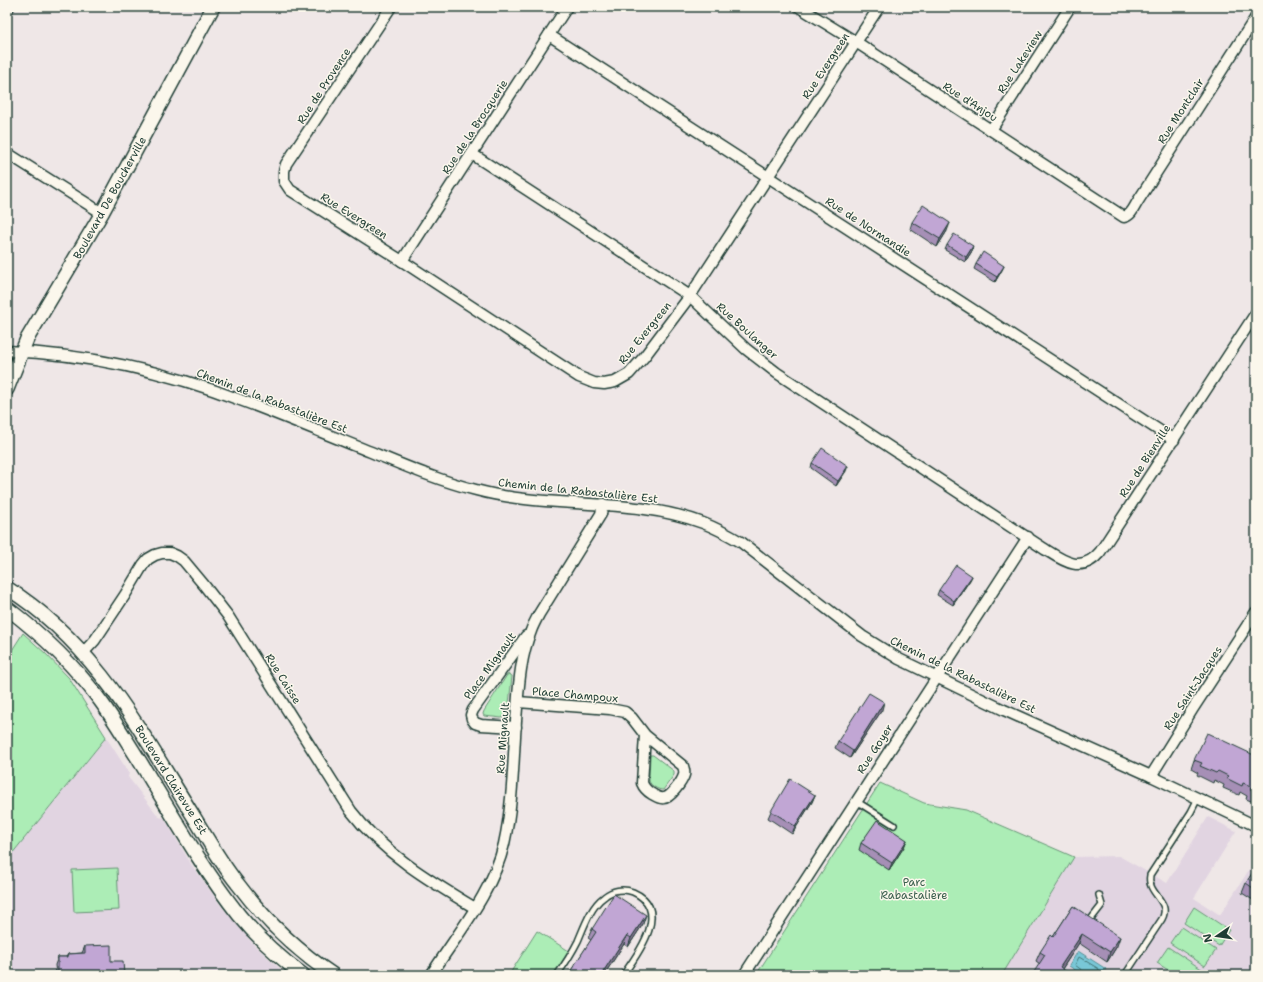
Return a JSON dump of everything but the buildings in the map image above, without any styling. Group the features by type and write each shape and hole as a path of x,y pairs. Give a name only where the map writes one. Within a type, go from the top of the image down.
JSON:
{"street":[{"name":"Boulevard De Boucherville","path":"7,389 27,339 102,213 213,7"},
{"name":"Rue de Provence","path":"284,181 286,164 391,7"},
{"name":"Rue de la Brocquerie","path":"402,261 567,7"},
{"name":"Rue d'Anjou","path":"799,7 856,42 1114,209 1120,215 1126,216"},
{"name":"Rue Evergreen","path":"284,181 290,190 302,198 402,261 579,377 594,383 604,384 615,382 629,374 644,357 690,296 879,7"},
{"name":"Rue Lakeview","path":"991,130 1070,7"},
{"name":"Rue Montclair","path":"1126,216 1131,213 1256,17"},
{"name":"Rue de Normandie","path":"549,35 1174,440"},
{"path":"7,153 102,213"},
{"name":"Rue Boulanger","path":"472,154 690,296 746,349 777,373 1028,537"},
{"name":"Rue de Bienville","path":"1028,537 1070,564 1083,564 1094,558 1112,535 1256,313"},
{"name":"Chemin de la Rabastalière Est","path":"7,351 45,353 114,364 179,379 241,400 409,467 478,491 523,499 603,504 643,509 702,522 720,530 740,542 874,644 899,659 1256,826"},
{"name":"Rue Mignault","path":"431,975 475,908 494,874 504,845 510,807 518,702 523,661 531,630 548,598 601,514 603,504"},
{"name":"Rue Goyer","path":"744,975 1028,537"},
{"name":"Rue Caisse","path":"83,653 95,640 148,559 154,554 162,553 170,553 177,556 184,561 228,616 343,799 358,820 373,837 391,852 426,877 475,908"},
{"name":"Boulevard Clairevue Est","path":"7,588 47,618 83,653 114,689 205,835 248,898 280,932 309,958 333,975"},
{"name":"Boulevard Clairevue Est","path":"7,608 35,631 76,671 90,688 116,724 174,819 223,894 240,916 257,934 282,958 303,975"},
{"name":"Rue Saint-Jacques","path":"1151,776 1256,612"},
{"name":"Place Mignault","path":"516,727 478,724 472,720 471,715 473,710 531,630"},
{"name":"Place Champoux","path":"518,702 618,710 625,712 632,718 645,735 684,768 682,779 670,796 666,798 658,798 645,789 642,783 645,735"}],"lane":[{"path":"1125,975 1164,914 1163,905 1151,887 1149,881 1150,875 1191,812 1198,798"},
{"path":"856,801 894,825"},
{"path":"557,975 572,953 584,927 600,900 611,892 624,890 637,894 644,900 649,908 651,922 644,942 623,975"},
{"path":"1086,926 1102,905 1099,895"}],"shaded area":[{"path":"106,737 129,773 128,777 159,817 164,818 191,864 221,906 254,945 287,975 7,975 7,860"},
{"path":"1208,817 1236,831 1194,898 1220,915 1256,859 1256,975 1002,975 1074,857 1119,856 1167,883"}],"green space":[{"path":"23,633 69,678 106,737 7,860 7,658"},
{"path":"509,674 512,676 508,713 502,718 484,716 484,711"},
{"path":"650,755 653,755 674,771 674,775 663,790 651,785 649,781"},
{"name":"Parc Rabastalière","path":"880,783 924,803 966,810 1074,857 1002,975 756,975"},
{"path":"117,868 119,910 74,912 72,870"},
{"path":"1194,907 1229,930 1219,946 1184,923"},
{"path":"1181,927 1216,950 1205,966 1170,943"},
{"path":"537,931 569,951 553,975 509,975"},
{"path":"1168,947 1203,970 1199,975 1176,975 1157,963"}],"water":[{"path":"1078,951 1106,969 1101,975 1083,975 1069,966"}]}
